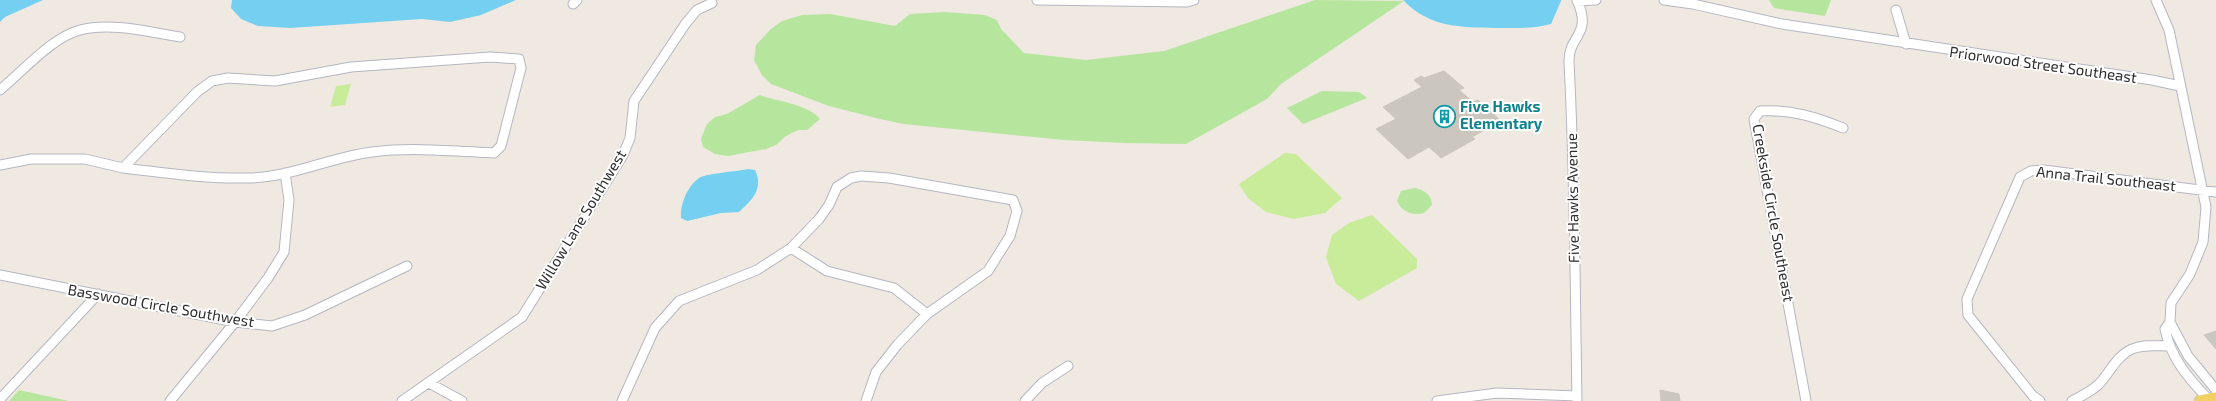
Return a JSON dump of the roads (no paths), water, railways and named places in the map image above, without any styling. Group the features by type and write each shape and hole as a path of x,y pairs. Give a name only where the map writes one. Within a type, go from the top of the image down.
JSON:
{"street":[{"name":"Willow Lane Southwest","path":"402,401 522,317 623,155 630,138 634,102 686,22 697,10 711,2 721,0"},
{"path":"1037,0 1187,2 1194,0"},
{"path":"1577,0 1596,0"},
{"name":"Five Hawks Avenue","path":"1577,0 1582,10 1583,28 1569,54 1569,68 1572,111 1577,398"},
{"name":"Priorwood Street Southeast","path":"1664,0 1702,6 1746,18 1906,44 2152,80 2180,86"},
{"path":"2156,0 2169,30 2206,208 2203,242 2190,274 2171,303 2170,322 2210,398"},
{"path":"1896,10 1906,44"},
{"path":"0,90 62,39 79,30 106,27 180,37"},
{"path":"0,165 31,159 85,159 124,168 179,175 251,178 285,172 372,152 419,150 494,153 501,146 522,68 519,59 490,57 351,67 275,81 228,78 212,81 198,92 124,168"},
{"name":"Creekside Circle Southeast","path":"1806,401 1754,119 1760,111 1775,109 1812,115 1843,128"},
{"name":"Anna Trail Southeast","path":"2040,401 2033,396 1973,323 1966,307 1966,300 2020,177 2025,172 2044,170 2216,192"},
{"path":"170,401 235,322 268,278 284,252 289,200 285,172"},
{"path":"622,401 655,328 679,301 756,270 791,248 819,219 829,205 837,187 850,178 861,176 889,178 993,195 1013,200 1016,211 1010,236 988,271 927,314 898,344 876,372 866,401"},
{"path":"791,248 827,271 894,288 927,314"},
{"name":"Basswood Circle Southwest","path":"0,275 235,322 272,326 305,316 407,266"},
{"path":"0,399 98,294"},
{"path":"2170,322 2165,329 2169,346 2182,371 2210,398"},
{"path":"2072,401 2094,388 2128,350 2148,344 2169,346"},
{"path":"1025,401 1042,383 1068,366"},
{"path":"429,383 462,401"},
{"path":"1437,401 1497,393 1577,398"}],"water":[{"path":"0,0 43,0 5,17 0,22"},
{"path":"232,0 516,0 481,15 450,22 422,19 290,28 258,26 241,19 231,8"},
{"path":"1403,0 1561,1 1551,24 1531,27 1496,28 1458,26 1435,21 1413,9"},
{"path":"748,169 755,170 758,183 757,188 752,198 739,212 721,213 687,221 681,218 683,201 692,184 696,180 709,175"}],"place":[{"name":"Five Hawks Elementary","path":"1444,116"}]}
